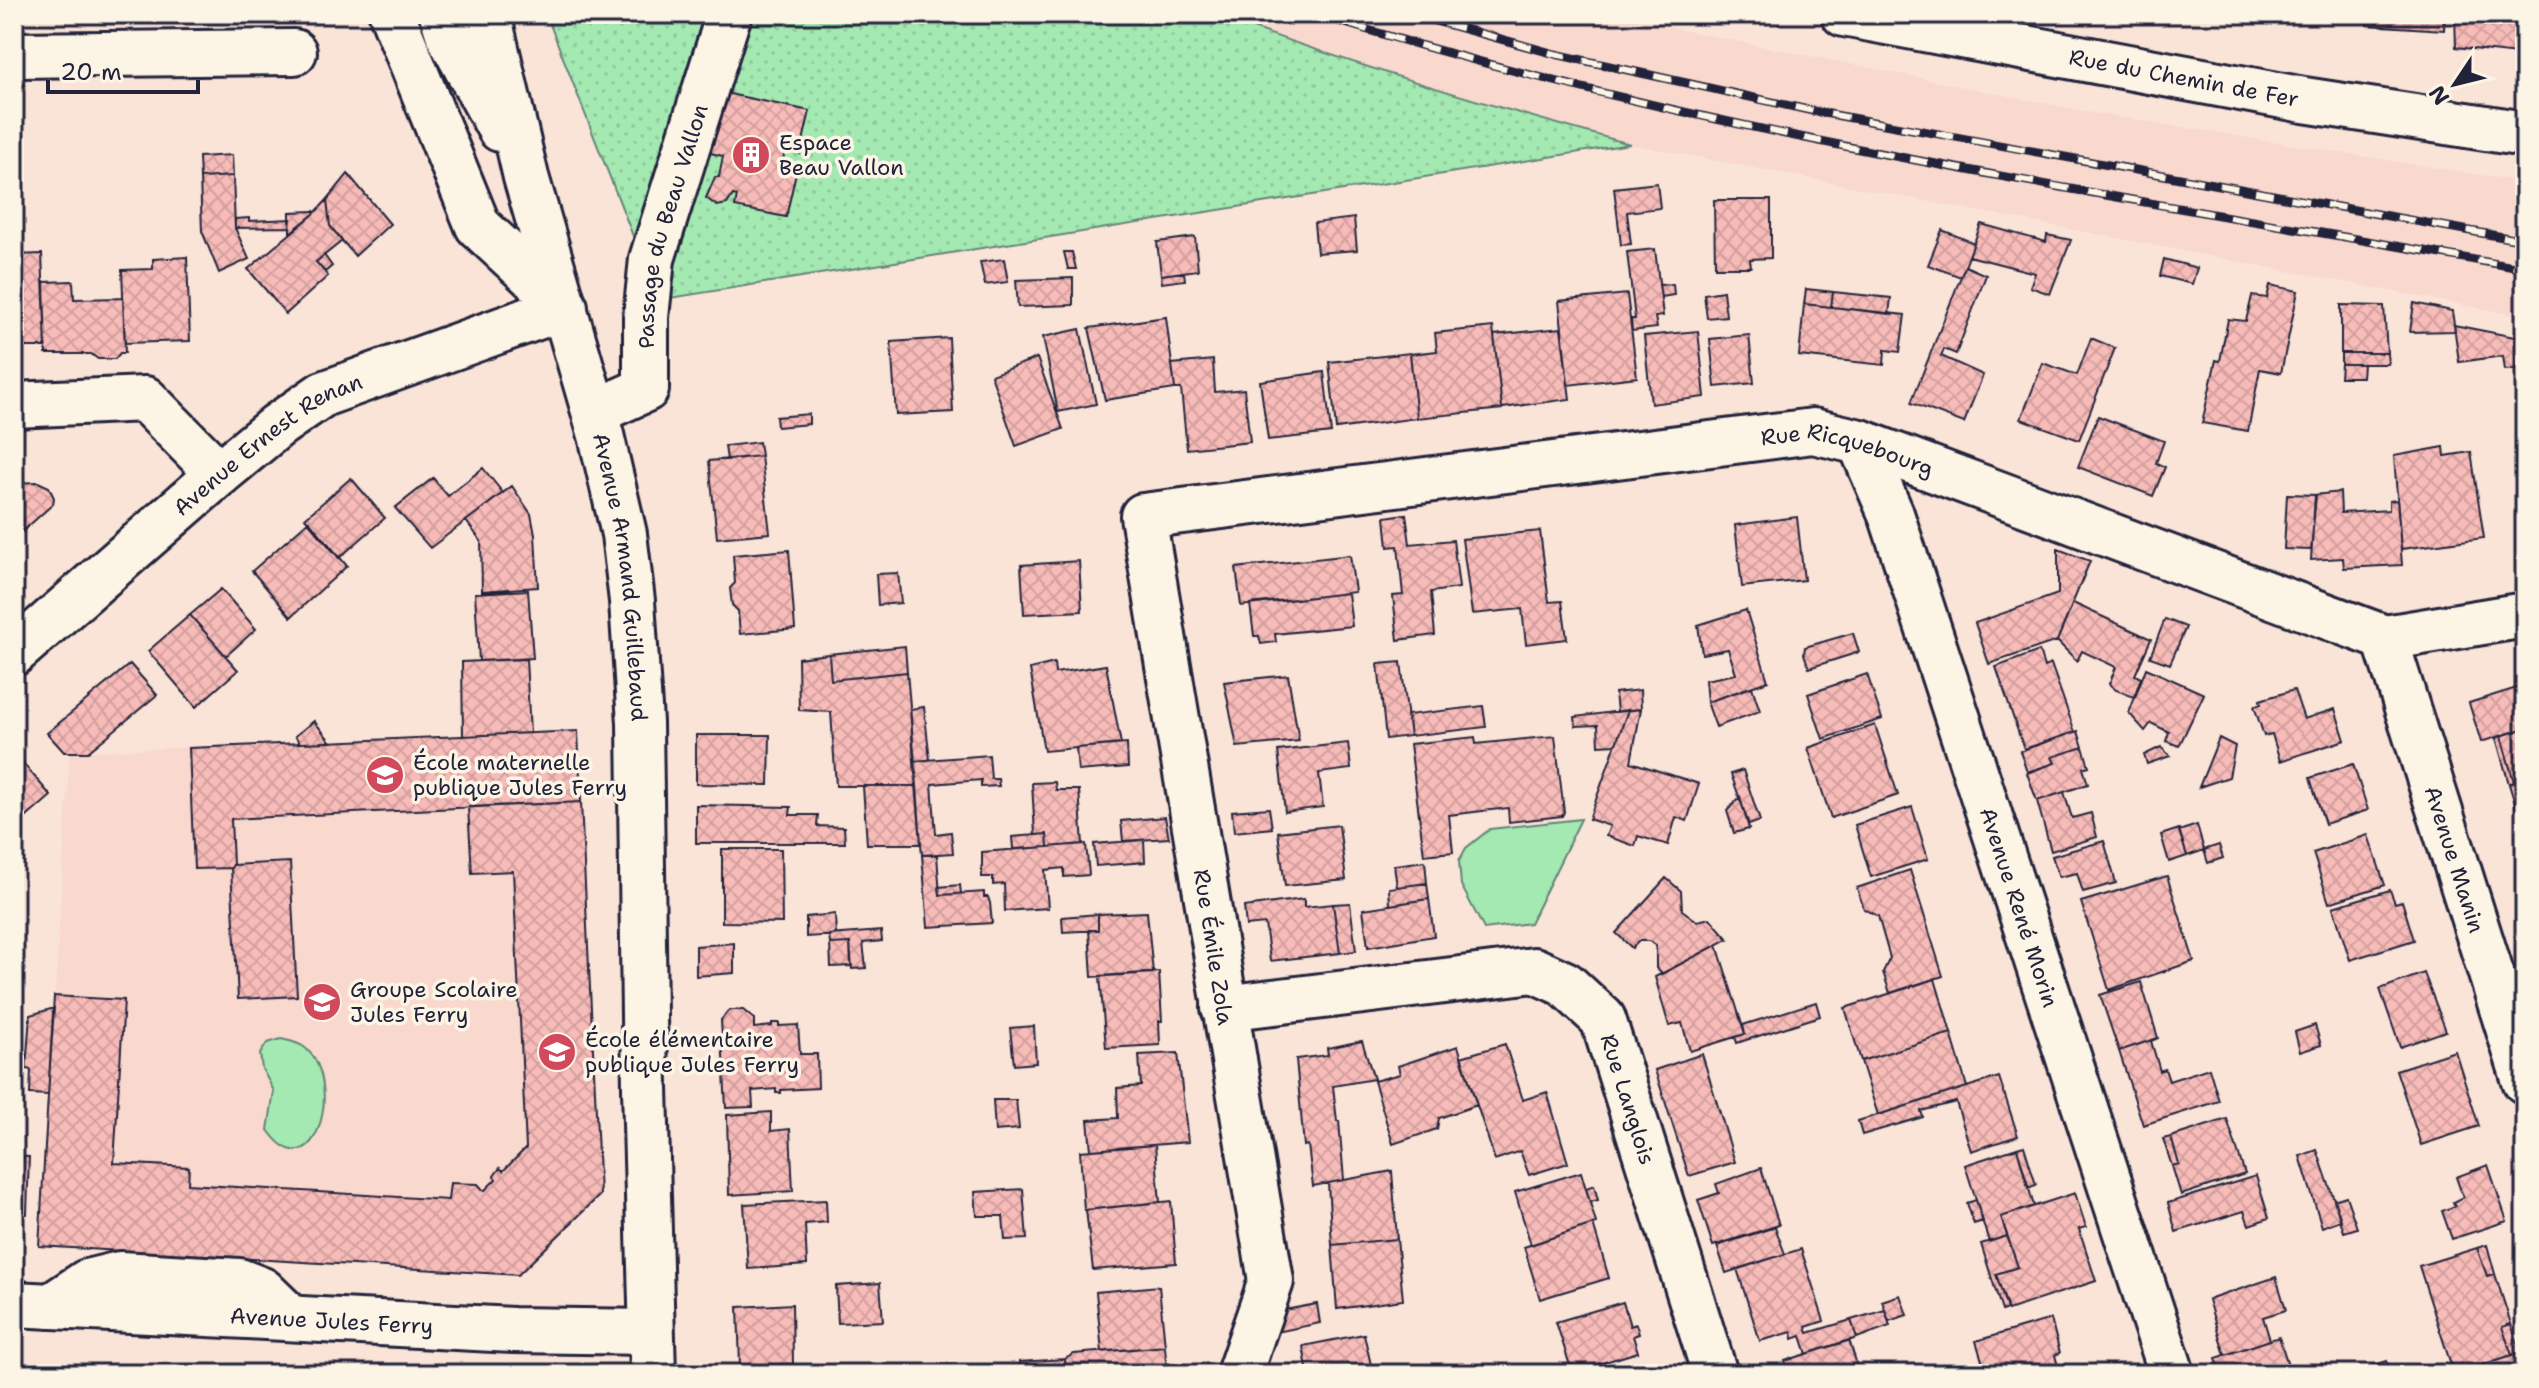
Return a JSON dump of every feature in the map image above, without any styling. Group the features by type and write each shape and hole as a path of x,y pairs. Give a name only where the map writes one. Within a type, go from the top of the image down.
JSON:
{"street":[{"path":"392,14 478,226 565,307"},
{"name":"Avenue Armand Guillebaud","path":"442,14 449,36 526,177"},
{"name":"Avenue Armand Guillebaud","path":"488,14 526,177 595,412 624,534 640,723 652,1353"},
{"name":"Passage du Beau Vallon","path":"595,412 646,389 646,317 652,259 729,14"},
{"name":"Rue du Chemin de Fer","path":"1844,14 2304,100 2525,134"},
{"path":"14,55 294,52"},
{"name":"Avenue Ernest Renan","path":"14,653 219,474 277,426 323,394 565,307"},
{"path":"14,405 145,399 219,474"},
{"name":"Rue Ricquebourg","path":"1143,516 1813,431 1860,442 2385,638 2525,615"},
{"name":"Avenue René Morin","path":"1860,442 1891,514 2172,1374"},
{"name":"Rue Émile Zola","path":"1143,516 1271,1281 1239,1374"},
{"name":"Avenue Manin","path":"2385,638 2525,1081"},
{"name":"Rue Langlois","path":"1224,1008 1534,970 1565,984 1603,1019 1715,1374"},
{"name":"Avenue Jules Ferry","path":"33,1305 513,1330 652,1353"}],"shaded area":[{"path":"1215,14 1618,14 1657,25 2093,113 2525,182 2525,317 1630,144 1499,108 1293,43"},
{"name":"Groupe Scolaire Jules Ferry","path":"578,731 600,1195 518,1275 39,1246 70,752"}],"green space":[{"path":"546,14 1215,14 1421,84 1630,144 658,300"},
{"path":"1581,819 1530,923 1484,929 1461,885 1459,861 1466,848 1490,829"},
{"path":"281,1039 304,1047 316,1063 323,1083 319,1126 311,1142 299,1150 285,1147 268,1130 274,1091 262,1069 260,1054 267,1043"}],"building":[{"path":"2367,14 2445,14 2444,30 2367,25"},
{"path":"2455,14 2493,14 2492,23 2525,26 2525,55 2456,47"},
{"name":"Espace Beau Vallon","path":"715,91 810,111 800,154 785,150 782,165 797,168 786,217 735,207 737,196 733,195 727,204 717,206 706,198 715,177 719,177 723,156 702,151"},
{"path":"232,155 233,176 200,178 199,157"},
{"path":"348,174 390,224 355,256 330,226 327,200"},
{"path":"233,176 235,228 249,259 219,273 202,231 200,178"},
{"path":"1657,183 1660,208 1627,212 1631,244 1621,245 1614,188"},
{"path":"327,200 330,226 342,241 316,262 328,276 286,314 248,269"},
{"path":"1714,200 1771,200 1771,258 1750,259 1751,267 1715,267"},
{"path":"290,212 315,213 290,233"},
{"path":"249,218 249,221 291,219 290,227 235,228 235,219"},
{"path":"1354,218 1357,250 1317,253 1314,223"},
{"path":"1981,224 2046,242 2047,235 2071,240 2050,294 2030,287 2035,273 1969,256"},
{"path":"1942,230 1974,243 1961,277 1928,265"},
{"path":"1195,237 1198,270 1161,275 1157,242"},
{"path":"1655,249 1663,316 1655,317 1657,328 1632,331 1631,319 1635,319 1627,252"},
{"path":"1064,252 1072,252 1076,269 1068,269"},
{"path":"42,254 46,347 14,347 14,255"},
{"path":"324,255 332,266 325,272 316,262"},
{"path":"187,257 190,341 125,343 122,270 153,269 153,259"},
{"path":"1004,259 1008,282 985,285 980,262"},
{"path":"2164,259 2197,268 2192,284 2160,276"},
{"path":"1965,266 1986,275 1956,354 1944,349 1941,356 1983,375 1964,423 1911,403"},
{"path":"1184,272 1185,280 1162,283 1161,275"},
{"path":"1073,278 1073,305 1018,307 1016,280"},
{"path":"73,281 74,299 123,298 125,353 120,353 115,359 98,359 91,354 46,354 44,282"},
{"path":"1673,284 1674,295 1661,297 1659,285"},
{"path":"2270,285 2298,291 2281,373 2260,369 2248,431 2202,423 2216,360 2220,361 2228,319 2246,321 2252,296 2267,298"},
{"path":"1806,289 1833,292 1831,307 1804,304"},
{"path":"1723,291 1726,316 1707,318 1704,294"},
{"path":"1833,292 1891,298 1889,314 1831,307"},
{"path":"1627,294 1637,377 1568,385 1559,301"},
{"path":"2414,303 2452,311 2455,331 2410,332"},
{"path":"1804,304 1905,315 1900,352 1885,350 1884,365 1799,356"},
{"path":"2341,305 2384,306 2387,353 2341,353"},
{"path":"1166,317 1175,389 1105,400 1089,328"},
{"path":"2454,325 2525,339 2525,368 2505,370 2503,356 2459,362"},
{"path":"1493,327 1502,409 1417,418 1410,354 1437,351 1435,333"},
{"path":"1561,328 1570,399 1502,408 1494,335"},
{"path":"1080,329 1096,404 1058,412 1043,337"},
{"path":"1698,331 1705,397 1651,404 1644,336"},
{"path":"1749,335 1754,383 1715,387 1710,339"},
{"path":"949,338 953,412 896,415 891,342"},
{"path":"2091,338 2115,348 2079,440 2021,419 2043,363 2077,375"},
{"path":"1410,353 1417,418 1336,429 1329,362"},
{"path":"2341,353 2387,353 2388,364 2341,364"},
{"path":"1037,358 1063,429 1016,446 991,375"},
{"path":"1213,360 1215,392 1244,389 1250,442 1187,449 1181,389 1175,389 1172,364"},
{"path":"2341,364 2363,364 2362,377 2340,377"},
{"path":"1324,372 1331,433 1268,440 1260,381"},
{"path":"809,414 809,424 777,427 776,417"},
{"path":"2098,416 2164,441 2156,463 2165,467 2153,496 2078,467"},
{"path":"759,442 761,456 727,460 725,446"},
{"path":"2444,447 2445,456 2471,452 2484,538 2401,549 2394,456"},
{"path":"761,456 770,533 717,538 709,461"},
{"path":"483,468 503,493 430,548 395,508 433,478 448,496"},
{"path":"351,478 385,518 339,558 305,518"},
{"path":"38,482 49,487 53,504 14,539 14,483"},
{"path":"512,486 531,514 538,587 482,591 481,541 466,521"},
{"path":"2340,492 2341,513 2389,510 2389,501 2397,500 2402,565 2344,568 2343,558 2311,560 2315,495"},
{"path":"2287,494 2316,495 2311,550 2284,549"},
{"path":"1406,514 1410,544 1453,540 1459,588 1431,592 1435,635 1398,640 1393,596 1403,595 1398,546 1388,547 1385,517"},
{"path":"1797,517 1804,580 1742,587 1735,525"},
{"path":"309,521 347,566 291,617 252,571"},
{"path":"1540,531 1549,602 1562,601 1567,639 1526,644 1522,609 1472,614 1462,539"},
{"path":"2058,549 2090,561 2057,641 1989,664 1975,623 2058,594"},
{"path":"789,550 795,629 740,634 738,611 732,605 730,588 735,583 733,555"},
{"path":"1350,555 1355,592 1241,606 1236,568"},
{"path":"1079,561 1082,611 1024,614 1021,565"},
{"path":"898,573 901,603 878,605 876,574"},
{"path":"221,589 256,629 226,656 190,615"},
{"path":"528,590 533,658 479,661 475,593"},
{"path":"1348,593 1352,626 1275,634 1276,642 1261,644 1259,636 1254,636 1250,604"},
{"path":"2073,603 2151,639 2135,675 2141,678 2134,697 2109,684 2116,667 2082,651 2077,661 2057,641"},
{"path":"1746,610 1768,681 1707,702 1705,680 1736,674 1728,649 1702,654 1698,625"},
{"path":"190,615 238,670 196,707 148,651"},
{"path":"2165,619 2186,627 2170,664 2150,657"},
{"path":"1853,633 1859,652 1809,668 1805,647"},
{"path":"905,646 907,672 831,680 829,654"},
{"path":"2039,651 2044,667 2051,664 2075,732 2024,749 1996,667"},
{"path":"829,654 831,680 907,672 917,786 836,786 831,712 799,710 798,658"},
{"path":"526,659 530,733 463,736 462,662"},
{"path":"1401,662 1410,736 1386,739 1378,664"},
{"path":"1054,663 1055,673 1106,665 1121,744 1044,751 1030,669"},
{"path":"130,664 157,695 88,752 64,752 47,733"},
{"path":"2146,668 2204,694 2179,746 2166,741 2169,732 2151,723 2145,731 2129,713"},
{"path":"1867,674 1882,719 1823,739 1808,694"},
{"path":"1288,675 1299,741 1237,747 1224,682"},
{"path":"2523,686 2525,728 2481,742 2469,703"},
{"path":"1752,687 1760,711 1716,727 1707,702"},
{"path":"1640,690 1641,709 1617,712 1615,693"},
{"path":"2294,690 2304,719 2335,709 2345,740 2280,761 2272,734 2264,736 2254,706 2261,704 2260,700"},
{"path":"1483,706 1486,727 1410,736 1407,715"},
{"path":"924,707 930,760 914,761 910,709"},
{"path":"1641,709 1631,762 1699,784 1687,821 1676,817 1668,845 1638,836 1635,846 1606,836 1610,826 1589,819 1628,710"},
{"path":"1628,710 1616,744 1599,745 1598,725 1576,726 1575,717"},
{"path":"314,721 331,742 300,743 295,736"},
{"path":"1875,725 1898,795 1831,818 1808,748"},
{"path":"2525,728 2525,807 2517,810 2509,784 2514,782 2501,736"},
{"name":"École maternelle publique Jules Ferry","path":"578,731 581,802 231,819 231,868 194,869 189,748"},
{"path":"2078,731 2083,747 2052,757 2055,763 2027,772 2020,751"},
{"path":"696,735 770,735 769,785 696,784"},
{"path":"1555,736 1562,816 1509,822 1508,808 1449,815 1453,852 1424,855 1410,744 1475,737 1476,744"},
{"path":"2501,736 2514,782 2509,784 2496,738"},
{"path":"2219,738 2235,746 2229,777 2199,787"},
{"path":"1348,743 1351,769 1319,773 1323,807 1285,812 1278,751"},
{"path":"1127,744 1128,767 1078,771 1076,748"},
{"path":"2083,747 2089,766 2083,768 2088,784 2037,801 2027,773 2055,763 2052,757"},
{"path":"2161,747 2170,756 2147,764 2144,755"},
{"path":"16,755 51,796 14,828 14,757"},
{"path":"989,755 991,779 998,779 999,786 981,787 981,780 932,784 936,834 951,832 953,853 922,855 914,761"},
{"path":"2353,764 2368,810 2325,824 2310,778"},
{"path":"1743,770 1760,821 1749,825 1731,774"},
{"path":"1055,782 1056,790 1079,790 1083,844 1048,847 1047,834 1035,835 1032,783"},
{"path":"863,786 917,786 921,844 867,844"},
{"path":"2064,792 2072,818 2091,813 2097,837 2051,851 2037,801"},
{"path":"1740,797 1749,829 1734,833 1727,811"},
{"name":"École élémentaire publique Jules Ferry","path":"581,802 600,1195 518,1275 39,1246 54,996 124,1000 114,1163 189,1167 188,1184 448,1200 450,1183 478,1184 484,1191 496,1179 494,1176 500,1168 503,1171 526,1148 513,871 472,873 468,807"},
{"path":"696,805 791,807 790,815 818,815 817,826 844,827 845,843 696,843"},
{"path":"1912,807 1928,859 1871,877 1855,825"},
{"path":"1269,808 1272,828 1234,832 1232,811"},
{"path":"1165,817 1169,838 1123,841 1121,821"},
{"path":"1339,825 1346,880 1285,886 1278,832"},
{"path":"2197,825 2204,850 2187,856 2179,831"},
{"path":"2179,829 2187,856 2169,862 2161,835"},
{"path":"1047,834 1048,847 1013,849 1012,837"},
{"path":"2368,835 2385,885 2329,903 2313,853"},
{"path":"1144,840 1145,862 1096,866 1094,844"},
{"path":"2104,841 2116,883 2083,892 2077,873 2059,877 2052,856"},
{"path":"1086,844 1089,875 1064,877 1064,868 1045,870 1048,908 1005,911 1004,884 993,885 993,877 982,877 982,852"},
{"path":"2219,845 2223,858 2208,863 2204,850"},
{"path":"722,849 781,849 782,923 722,922"},
{"path":"922,855 937,855 940,895 984,892 990,903 992,923 928,927"},
{"path":"1425,861 1427,883 1397,887 1394,865"},
{"path":"290,862 297,996 238,999 231,868 233,865"},
{"path":"1910,870 1943,976 1890,993 1883,972 1890,958 1878,916 1864,909 1857,888"},
{"path":"2167,876 2194,961 2109,990 2081,902"},
{"path":"1666,878 1681,891 1682,910 1697,921 1710,918 1728,939 1662,974 1656,968 1656,946 1649,941 1639,941 1632,948 1616,933"},
{"path":"1427,883 1429,899 1390,905 1389,888"},
{"path":"960,885 961,894 940,895 939,887"},
{"path":"2390,890 2395,903 2402,901 2414,940 2350,960 2333,907"},
{"path":"1304,899 1304,907 1333,904 1340,953 1270,961 1265,924 1246,926 1244,907"},
{"path":"1429,899 1434,936 1368,947 1363,909"},
{"path":"1350,903 1356,951 1340,953 1333,904"},
{"path":"1147,912 1153,973 1092,977 1089,930 1098,930 1098,914"},
{"path":"835,914 836,935 806,937 806,917"},
{"path":"1098,914 1098,930 1063,932 1062,917"},
{"path":"881,931 882,941 863,943 866,968 852,969 850,943 830,944 829,935"},
{"path":"734,943 734,973 696,976 696,946"},
{"path":"850,943 851,966 831,967 830,944"},
{"path":"1717,945 1745,1034 1690,1051 1682,1023 1669,1026 1655,977"},
{"path":"1159,972 1160,1045 1106,1048 1100,976"},
{"path":"2424,973 2446,1031 2400,1047 2380,989"},
{"path":"1935,979 1951,1033 1861,1061 1845,1008"},
{"path":"2141,982 2158,1038 2119,1051 2100,995"},
{"path":"1816,1002 1820,1016 1737,1043 1735,1037 1745,1034 1743,1025"},
{"path":"54,1008 48,1095 30,1094 31,1070 26,1069 30,1015"},
{"path":"729,1010 743,1010 754,1019 754,1028 772,1026 772,1023 779,1023 779,1026 798,1025 800,1054 817,1054 818,1088 781,1090 781,1093 776,1093 776,1089 752,1091 753,1107 726,1108 721,1020"},
{"path":"2315,1025 2321,1045 2300,1052 2295,1032"},
{"path":"1034,1026 1036,1063 1014,1065 1010,1028"},
{"path":"1951,1033 1967,1087 1878,1115 1861,1061"},
{"path":"2158,1038 2151,1041 2160,1071 2165,1069 2169,1081 2209,1068 2219,1101 2143,1125 2119,1051"},
{"path":"1362,1041 1374,1079 1333,1086 1344,1180 1313,1186 1308,1145 1304,1146 1296,1059 1328,1055 1327,1048"},
{"path":"1505,1044 1523,1100 1547,1092 1568,1163 1529,1175 1520,1151 1495,1160 1461,1057"},
{"path":"1458,1046 1477,1105 1439,1118 1437,1129 1393,1144 1374,1081 1400,1074 1398,1066"},
{"path":"2455,1051 2479,1126 2421,1145 2396,1070"},
{"path":"1178,1053 1188,1142 1091,1150 1088,1120 1118,1118 1117,1088 1141,1086 1139,1055"},
{"path":"1702,1054 1735,1162 1689,1176 1655,1070"},
{"path":"1999,1077 2018,1136 1971,1151 1956,1102 1921,1111 1923,1117 1862,1135 1858,1121"},
{"path":"993,1100 1016,1100 1019,1129 995,1131"},
{"path":"771,1112 771,1131 790,1129 793,1191 729,1195 727,1115"},
{"path":"2227,1119 2245,1174 2181,1195 2172,1166 2179,1164 2171,1137"},
{"path":"2171,1137 2179,1164 2172,1166 2163,1139"},
{"path":"1155,1145 1160,1202 1084,1210 1080,1151"},
{"path":"2024,1146 2036,1185 2028,1188 2017,1148"},
{"path":"2017,1148 2034,1206 2001,1217 2007,1236 1989,1242 1965,1165"},
{"path":"2317,1150 2341,1220 2322,1227 2300,1156"},
{"path":"14,1156 29,1157 27,1214 14,1213"},
{"path":"2488,1165 2507,1221 2452,1239 2442,1211 2455,1206 2453,1202 2463,1197 2456,1177"},
{"path":"1761,1168 1779,1225 1713,1246 1698,1200 1719,1193 1716,1184"},
{"path":"1392,1171 1397,1239 1332,1245 1328,1183"},
{"path":"1581,1172 1596,1223 1531,1245 1515,1192"},
{"path":"2256,1176 2269,1218 2249,1225 2244,1211 2176,1232 2168,1203"},
{"path":"1594,1185 1598,1200 1590,1202 1586,1188"},
{"path":"1023,1189 1027,1239 1005,1240 1003,1216 977,1216 975,1192"},
{"path":"2075,1193 2086,1227 2079,1229 2096,1281 2008,1310 1996,1274 2018,1267 2001,1217"},
{"path":"2346,1196 2357,1228 2344,1232 2334,1200"},
{"path":"826,1200 827,1222 805,1224 807,1265 748,1269 744,1204"},
{"path":"1976,1200 1983,1221 1974,1224 1967,1203"},
{"path":"1171,1201 1176,1263 1093,1270 1086,1210"},
{"path":"1593,1224 1609,1278 1540,1299 1524,1247"},
{"path":"1775,1227 1785,1254 1726,1273 1717,1246"},
{"path":"2007,1236 2018,1267 1996,1274 2007,1309 2002,1311 1981,1244"},
{"path":"1397,1239 1403,1300 1337,1309 1332,1245"},
{"path":"2487,1245 2495,1274 2487,1276 2477,1248"},
{"path":"2477,1248 2487,1276 2495,1274 2511,1324 2502,1327 2512,1355 2454,1374 2419,1266"},
{"path":"1801,1249 1824,1321 1806,1327 1808,1333 1851,1320 1857,1338 1807,1354 1801,1336 1793,1339 1792,1332 1760,1341 1737,1269"},
{"path":"2276,1277 2286,1310 2263,1317 2270,1340 2225,1355 2208,1300"},
{"path":"880,1283 883,1321 838,1323 836,1286"},
{"path":"1159,1286 1165,1346 1102,1352 1096,1292"},
{"path":"1900,1295 1907,1315 1889,1321 1882,1301"},
{"path":"1623,1302 1630,1326 1636,1324 1639,1334 1633,1336 1638,1352 1572,1372 1556,1322"},
{"path":"792,1304 793,1364 740,1366 738,1307"},
{"path":"1317,1304 1320,1323 1277,1332 1285,1310"},
{"path":"1885,1310 1890,1326 1857,1338 1851,1320"},
{"path":"2051,1319 2060,1353 2055,1355 2060,1374 1986,1374 1976,1341"},
{"path":"2511,1324 2521,1352 2512,1355 2502,1327"},
{"path":"1364,1334 1373,1374 1308,1374 1303,1346"},
{"path":"2279,1337 2291,1374 2222,1374 2216,1358"},
{"path":"1849,1340 1860,1374 1789,1374 1785,1361"},
{"path":"1165,1346 1167,1374 1066,1374 1065,1359 1074,1354"},
{"path":"2525,1351 2525,1374 2454,1374 2521,1352"},
{"path":"1065,1359 1066,1374 1019,1374 1019,1362"},
{"path":"2387,1361 2391,1374 2347,1374"},
{"path":"1604,1363 1608,1374 1566,1374 1572,1372"}],"railway":[{"path":"1316,14 1464,58 1765,130 2068,188 2525,269"},
{"path":"1410,14 1555,54 1813,111 2525,241"}],"place":[{"name":"Espace Beau Vallon","path":"751,155"},
{"name":"École maternelle publique Jules Ferry","path":"385,775"},
{"name":"Groupe Scolaire Jules Ferry","path":"322,1002"},
{"name":"École élémentaire publique Jules Ferry","path":"557,1052"}]}
